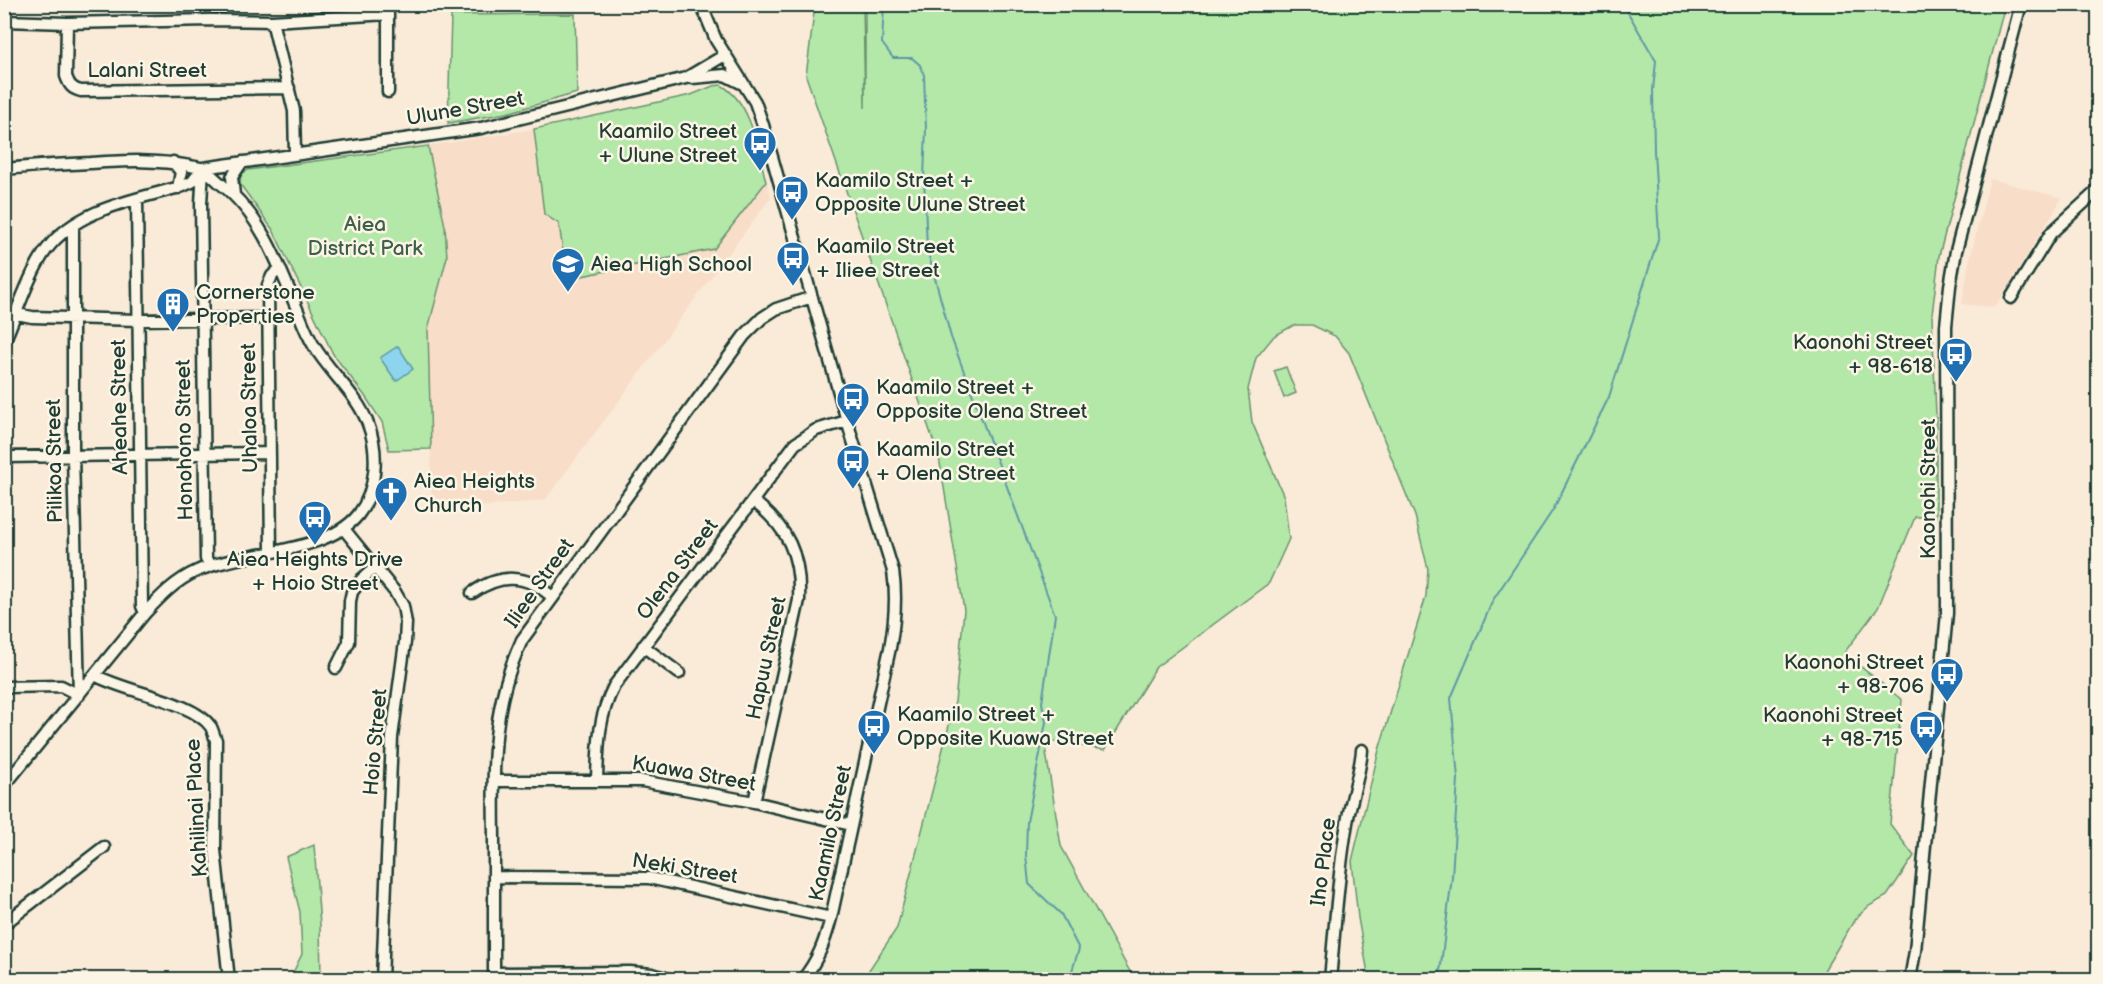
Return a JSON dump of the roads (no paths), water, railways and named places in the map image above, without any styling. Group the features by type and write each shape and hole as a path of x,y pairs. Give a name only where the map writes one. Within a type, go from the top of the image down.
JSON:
{"street":[{"name":"Kaonohi Street","path":"1910,980 1916,951 1947,613 1946,326 1950,286 1956,251 2021,4"},
{"name":"Kaamilo Street","path":"701,6 724,55 755,102 763,125 847,421 893,570 896,591 896,614 890,648 826,940 802,980"},
{"path":"4,21 67,23 272,21 388,14 388,92"},
{"path":"272,21 294,111 295,154"},
{"name":"Lalani Street","path":"67,23 66,76 68,83 74,89 81,91 290,88"},
{"name":"Ulune Street","path":"203,168 480,128 686,78 724,55"},
{"path":"686,78 724,75 746,86"},
{"path":"4,169 119,161 173,162 203,168 234,195 260,227 313,345 362,410 371,434 374,455 371,486 358,515 344,529 310,543 211,566 197,571 173,586 145,613 4,786"},
{"path":"173,162 181,172 180,187"},
{"path":"234,195 232,177 242,162"},
{"path":"4,342 38,263 48,248 73,226 103,210 192,182 203,168"},
{"name":"Honohono Street","path":"203,168 201,204 206,559 211,566"},
{"path":"180,187 194,192 201,204"},
{"path":"2011,298 2051,233 2098,190"},
{"name":"Aheahe Street","path":"137,199 139,455 142,606 145,613"},
{"name":"Pilikoa Street","path":"73,226 73,455 79,695"},
{"name":"Uhaloa Street","path":"271,552 268,285 272,276 280,268"},
{"name":"Iliee Street","path":"494,976 494,781 498,711 505,682 522,640 744,336 762,318 776,309 812,297"},
{"path":"17,314 72,319 267,318"},
{"name":"Olena Street","path":"597,780 599,730 604,705 614,686 795,444 816,430 847,421"},
{"path":"4,457 270,453"},
{"name":"Hapuu Street","path":"753,501 768,512 787,536 797,561 800,580 799,600 754,802"},
{"name":"Hoio Street","path":"344,529 395,592 403,606 406,623 392,737 382,980"},
{"path":"336,668 349,642 352,592 376,567"},
{"path":"472,593 496,579 513,579 528,581 552,597"},
{"path":"643,646 679,673"},
{"name":"Kahilinai Place","path":"95,675 193,712 211,727 216,740 215,850 229,980"},
{"path":"4,687 61,686 79,695"},
{"name":"Iho Place","path":"1330,980 1344,841 1350,806 1360,771 1362,750"},
{"name":"Kuawa Street","path":"494,781 651,782 754,802 850,825"},
{"path":"4,924 104,847"},
{"name":"Neki Street","path":"494,877 649,878 831,918"},
{"path":"494,976 630,972 672,980"}],"water":[{"path":"398,346 413,369 396,381 380,358"}],"waterway":[{"path":"884,4 882,43 893,58 912,58 920,65 924,75 927,249 951,337 1055,615 1042,703 1046,722 1027,822 1026,855 1029,884 1061,914 1079,949 1069,980"},
{"path":"1439,980 1452,877 1458,779 1451,698 1493,600 1553,510 1609,397 1659,236 1654,151 1653,90 1656,61 1623,4"}],"place":[{"name":"Kaamilo Street + Ulune Street","path":"760,172"},
{"name":"Kaamilo Street + Opposite Ulune Street","path":"792,221"},
{"name":"Kaamilo Street + Iliee Street","path":"793,287"},
{"name":"Aiea High School","path":"568,293"},
{"name":"Cornerstone Properties","path":"173,333"},
{"name":"Kaonohi Street + 98-618","path":"1956,383"},
{"name":"Kaamilo Street + Opposite Olena Street","path":"853,428"},
{"name":"Kaamilo Street + Olena Street","path":"853,490"},
{"name":"Aiea Heights Church","path":"391,522"},
{"name":"Aiea Heights Drive + Hoio Street","path":"315,546"},
{"name":"Kaonohi Street + 98-706","path":"1947,703"},
{"name":"Kaamilo Street + Opposite Kuawa Street","path":"874,755"},
{"name":"Kaonohi Street + 98-715","path":"1926,756"}],"park label":[{"name":"Aiea District Park","path":"365,236"}]}
